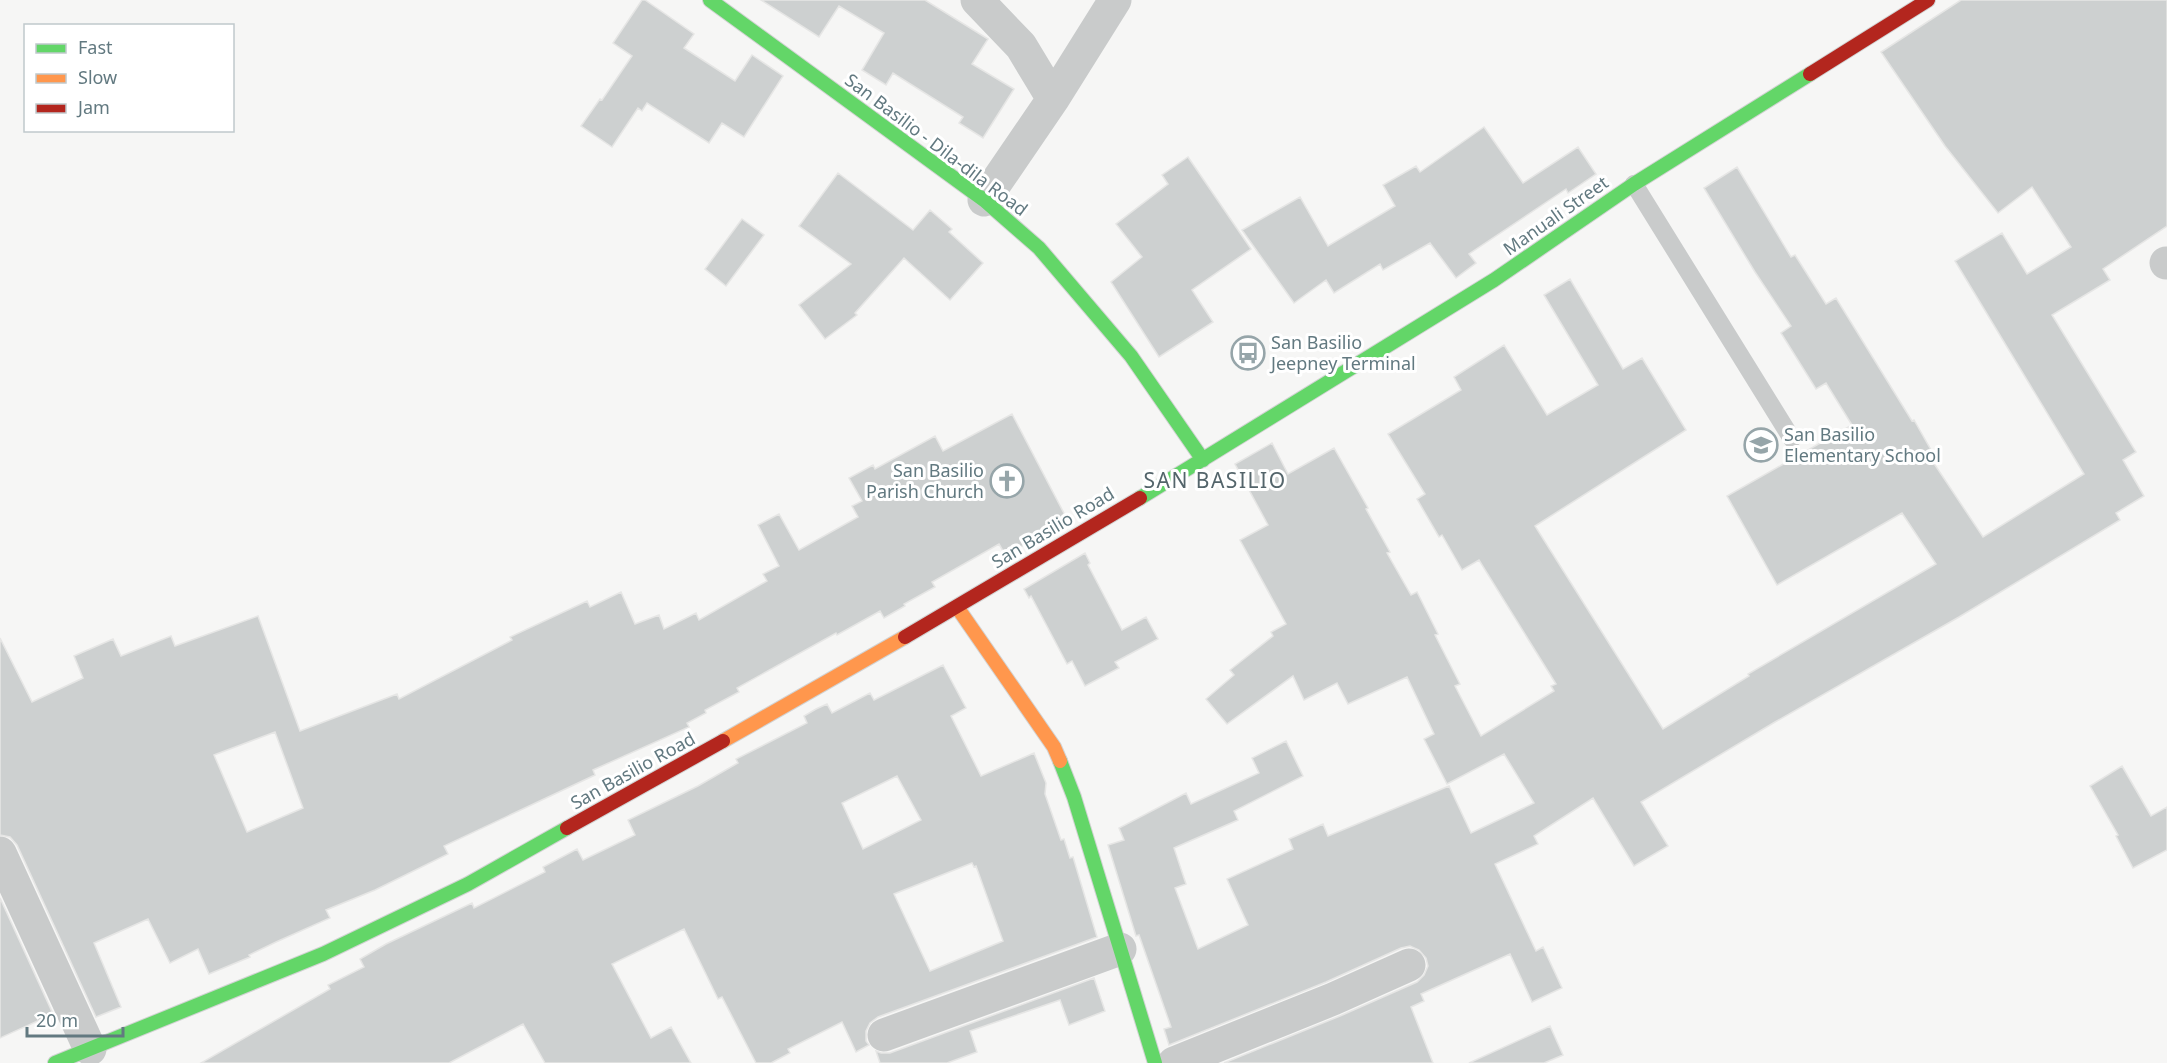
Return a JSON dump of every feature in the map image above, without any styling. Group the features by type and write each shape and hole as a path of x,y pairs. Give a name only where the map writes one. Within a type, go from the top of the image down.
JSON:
{"street":[{"path":"977,0 1021,46 1053,99"},
{"path":"984,200 1053,99 1115,0"},
{"name":"Manuali Street","path":"1203,460 1494,280 1634,184 1928,0"},
{"name":"San Basilio - Dila-dila Road","path":"715,1 984,200 1039,248 1131,356 1203,460"},
{"name":"San Basilio Road","path":"55,1063 323,954 468,884 957,607 1203,460"},
{"path":"957,607 1054,747 1074,797 1155,1063"},
{"path":"0,853 90,1049"},
{"path":"884,1035 1120,949"},
{"path":"1174,1063 1302,1012 1409,964"}],"lane":[{"path":"1634,184 1792,439"}],"building":[{"path":"642,0 694,34 684,48 735,81 752,55 783,76 744,137 722,123 709,143 647,103 642,111 638,108 612,147 581,126 632,56 613,43"},
{"path":"761,0 925,0 988,39 972,64 1014,89 983,138 959,123 963,117 893,73 886,85 862,70 884,33 839,6 819,37"},
{"path":"1961,0 2167,0 2167,226 2103,269 2110,280 2052,315 2136,452 2123,460 2144,496 2116,513 2120,520 1959,617 1641,802 1668,846 1634,866 1593,798 1534,836 1538,844 1495,864 1536,951 1543,947 1562,988 1532,1002 1510,954 1421,994 1424,1001 1411,1007 1433,1063 1224,1063 1417,982 1424,975 1428,966 1426,958 1419,950 1410,946 1169,1045 1164,1029 1171,1027 1139,935 1136,936 1108,845 1124,840 1119,828 1186,793 1191,804 1259,773 1252,758 1286,741 1303,776 1234,811 1238,820 1174,848 1186,884 1175,888 1198,949 1248,925 1227,879 1293,849 1289,839 1323,824 1328,836 1449,786 1471,833 1534,803 1504,754 1447,784 1424,739 1434,734 1407,677 1348,704 1337,683 1304,700 1293,676 1227,724 1206,699 1234,675 1230,670 1273,636 1271,632 1286,624 1240,540 1268,525 1235,464 1272,443 1288,474 1334,448 1368,508 1366,509 1390,552 1387,553 1411,595 1417,592 1438,634 1435,635 1460,684 1455,686 1481,736 1554,691 1551,686 1556,684 1479,560 1462,570 1442,535 1439,537 1417,499 1425,494 1388,434 1461,390 1454,377 1504,345 1547,415 1598,385 1544,295 1570,279 1623,369 1642,358 1686,430 1535,526 1663,729 1749,676 1748,674 1936,564 1902,513 1777,585 1727,496 1852,425 1826,383 1816,389 1781,333 1791,326 1704,188 1737,167 1791,257 1795,255 1826,304 1836,298 1912,421 1914,420 1935,457 1931,459 1983,537 2084,474 1955,261 2002,233 2027,274 2071,247 2032,187 1998,213 1945,146 1881,52"},
{"path":"1484,127 1523,183 1578,147 1596,174 1568,193 1566,189 1469,254 1476,263 1456,278 1430,243 1383,270 1380,264 1334,293 1326,280 1294,303 1242,230 1300,197 1328,246 1395,206 1383,185 1416,166 1420,172"},
{"path":"1188,157 1251,249 1192,290 1213,322 1159,357 1111,282 1142,257 1116,224 1168,184 1162,175"},
{"path":"838,173 913,230 930,210 952,229 949,232 983,263 950,300 904,258 855,313 857,315 825,339 799,305 851,264 799,226"},
{"path":"742,219 764,235 726,286 705,269"},
{"path":"1012,414 1067,519 1006,556 999,544 932,582 935,587 884,618 880,611 737,688 739,692 705,710 706,713 687,723 689,727 593,770 595,775 444,846 448,854 375,890 326,910 330,918 249,955 250,957 209,974 198,949 170,963 148,919 94,943 121,1007 96,1017 17,845 10,837 0,835 0,638 32,702 83,678 74,656 113,639 121,656 171,636 175,646 258,616 300,731 397,694 399,699 512,640 510,637 587,601 590,607 621,592 635,624 659,615 664,629 696,613 699,620 767,581 763,574 779,566 758,525 779,514 799,550 858,517 852,506 862,501 849,478 873,465 875,469 935,436 943,451","holes":["275,732 303,808 247,832 214,755"]},
{"path":"1085,553 1090,563 1088,565 1122,630 1146,617 1158,639 1115,662 1119,668 1085,686 1072,661 1067,664 1031,596 1029,598 1024,589"},
{"path":"943,665 966,708 951,716 981,776 1034,753 1046,783 1045,794 1061,840 1064,839 1070,858 1073,857 1097,937 878,1017 870,1023 866,1031 866,1041 869,1045 856,1052 842,1022 788,1049 790,1053 771,1063 756,1063 722,997 718,999 684,929 612,964 651,1038 671,1027 691,1063 545,1063 523,1024 449,1063 201,1063 330,989 328,985 364,967 360,959 386,944 472,903 474,908 545,872 543,867 577,849 583,860 635,835 628,820 698,786 738,763 736,759 807,723 804,716 816,709 827,704 832,713 870,693 874,700","holes":["897,776 921,820 863,849 842,803","972,863 974,867 976,866 1003,941 930,971 894,894"]},
{"path":"2122,766 2151,816 2167,807 2167,850 2133,868 2116,836 2118,835 2090,786"},
{"path":"0,898 53,1014 0,1038"},
{"path":"1094,978 1105,1011 1069,1025 1060,1000 970,1031 977,1052 947,1063 880,1063 876,1051 890,1053"},
{"path":"1550,1026 1563,1055 1544,1063 1469,1063"}],"traffic: fast":[{"path":"710,0 984,200 1039,248 1131,356 1203,460"},
{"path":"1140,498 1494,280 1634,184 1810,74"},
{"path":"1060,761 1074,797 1155,1063"},
{"path":"55,1063 323,954 468,884 567,828"}],"traffic: slow":[{"path":"957,607 1054,747 1060,761"},
{"path":"723,741 905,637"}],"traffic: jam":[{"path":"1810,74 1928,0"},
{"path":"905,637 1140,498"},
{"path":"567,828 723,741"}],"place":[{"name":"San Basilio Jeepney Terminal","path":"1248,353"},
{"name":"San Basilio Elementary School","path":"1761,445"},
{"name":"San Basilio Parish Church","path":"1007,481"}],"district":[{"name":"SAN BASILIO","path":"1215,481"}]}
